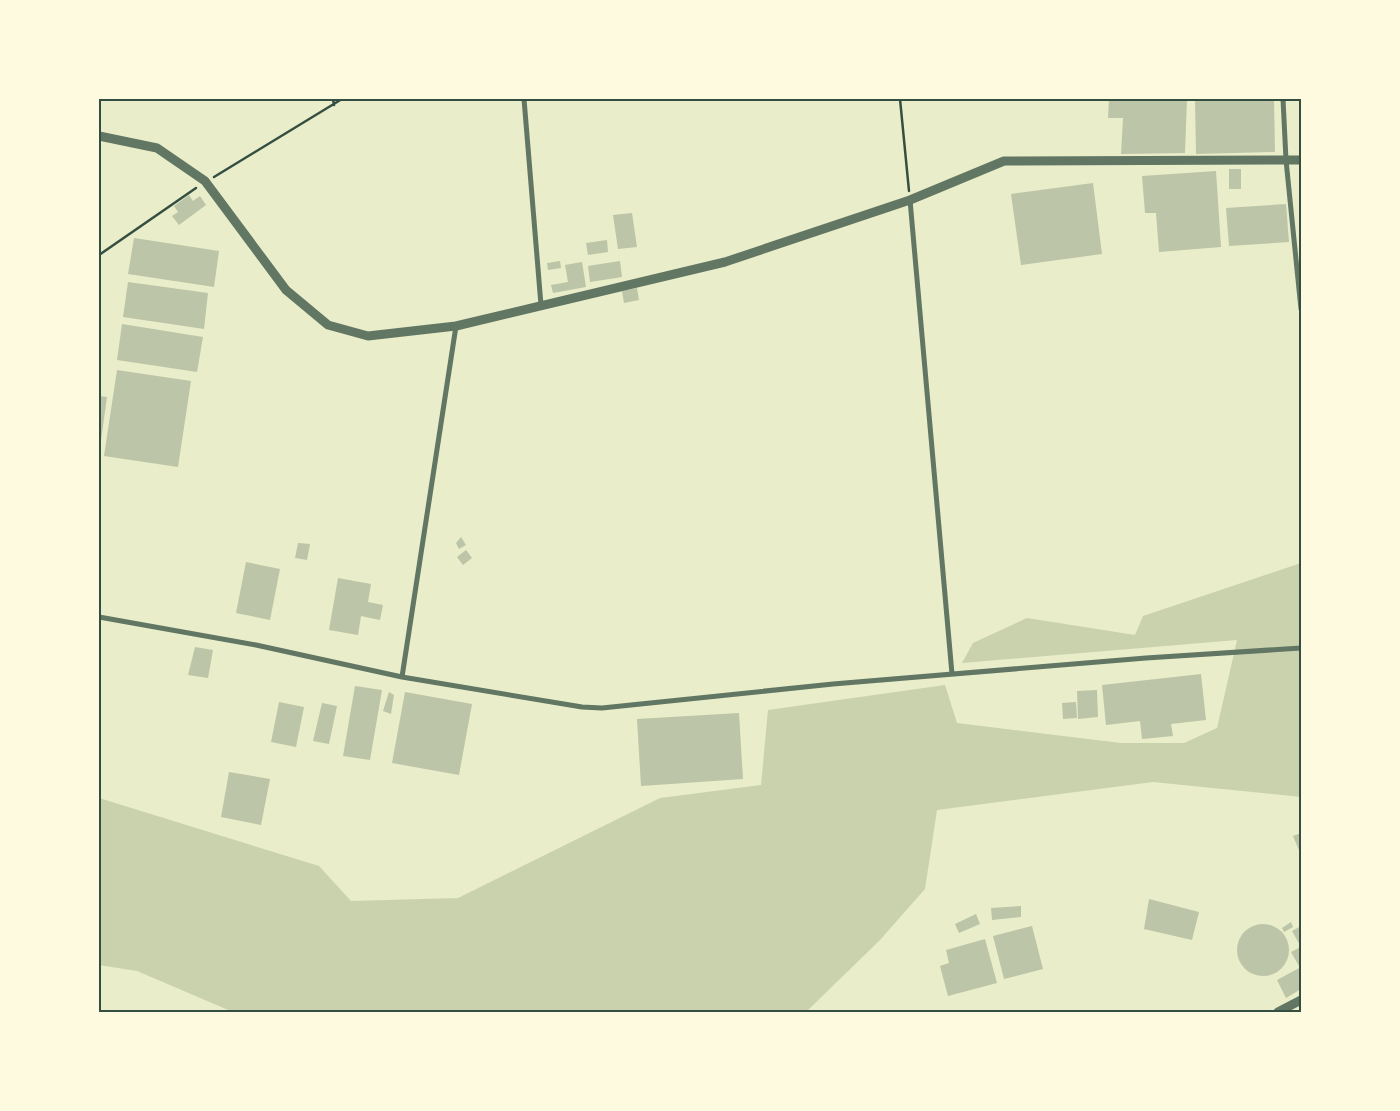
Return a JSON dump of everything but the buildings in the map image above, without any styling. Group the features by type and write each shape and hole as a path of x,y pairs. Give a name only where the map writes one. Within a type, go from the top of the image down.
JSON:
{"street":[{"path":"524,99 541,305"},
{"path":"1283,99 1286,160 1301,309"},
{"path":"99,136 157,148 205,182 286,290 328,325 368,336 456,326 725,262 910,200 1004,161 1301,160"},
{"path":"910,200 952,674"},
{"path":"402,677 456,326"},
{"path":"99,617 256,645 402,677 582,707 602,708 834,684 1301,648"},
{"path":"1278,1012 1301,1000"}],"path":[{"path":"333,99 334,105"},
{"path":"99,255 205,182 342,99"},
{"path":"900,99 910,200"}],"green space":[{"path":"1301,563 1301,797 1153,782 937,810 925,889 880,940 806,1012 233,1012 137,971 99,965 99,798 319,866 351,901 458,898 660,798 761,785 768,710 945,685 957,723 1121,743 1184,743 1217,728 1237,640 962,663 973,643 1027,618 1135,635 1143,616"}]}
